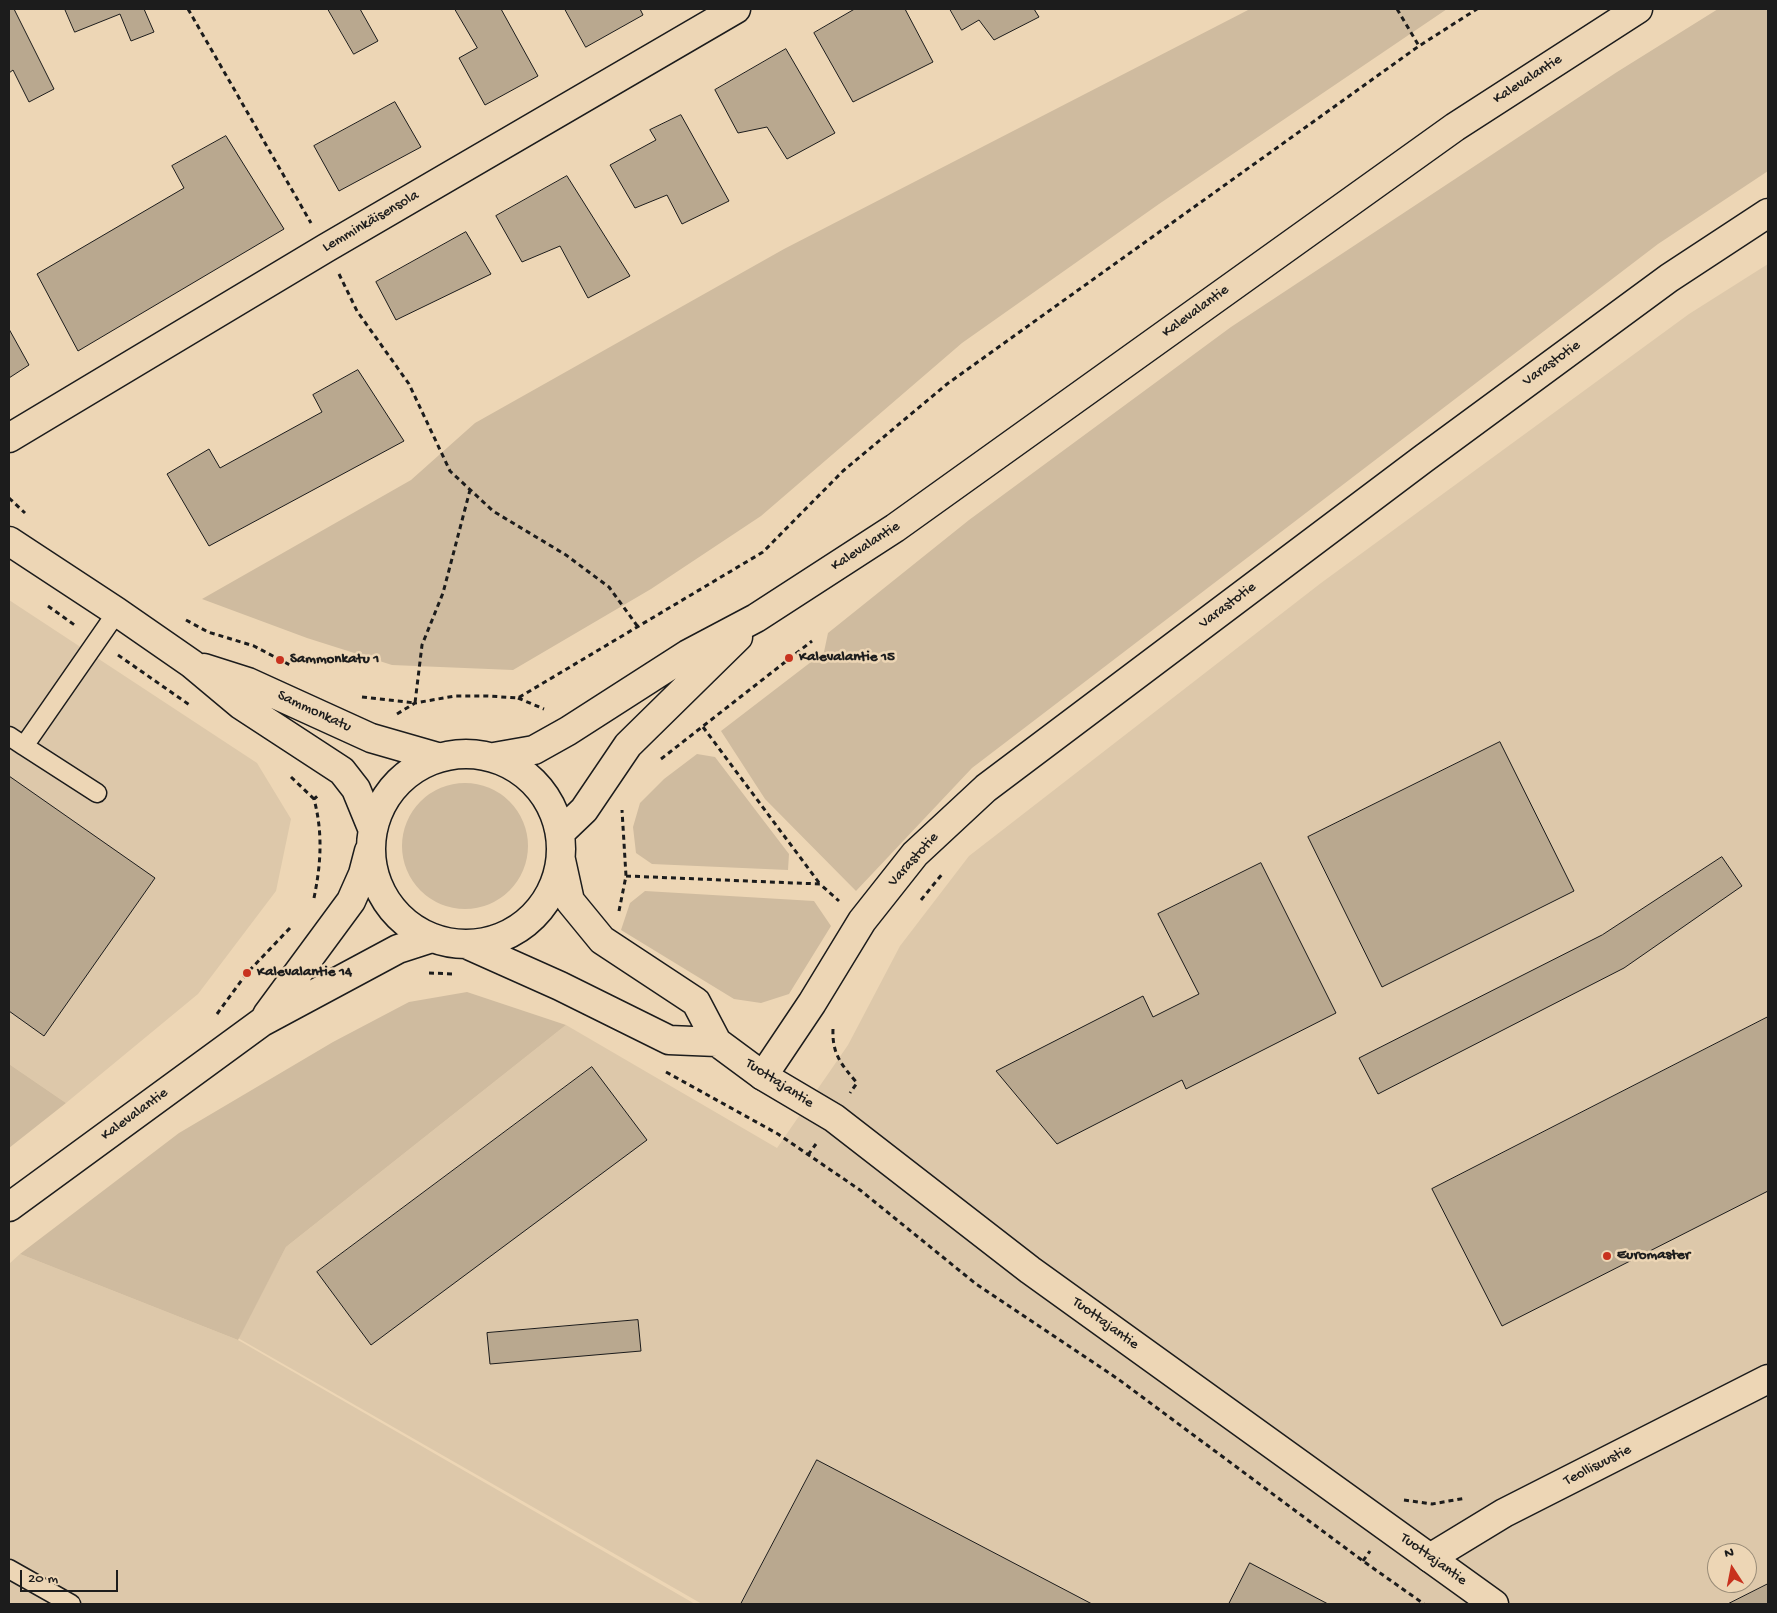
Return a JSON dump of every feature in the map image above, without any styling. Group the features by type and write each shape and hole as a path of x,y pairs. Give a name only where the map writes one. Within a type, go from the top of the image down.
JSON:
{"street":[{"name":"Lemminkäisensola","path":"9,438 326,248 736,9"},
{"name":"Kalevalantie","path":"494,757 534,750 586,720 688,654 756,618 895,528 1455,126 1638,9"},
{"name":"Varastotie","path":"764,1076 812,1004 862,921 915,854 986,788 1423,459 1669,278 1768,213"},
{"name":"Sammonkatu","path":"9,541 192,664 241,705 342,771 356,789 371,838 373,871 381,893 394,912 412,927 432,938"},
{"name":"Kalevalantie","path":"560,833 584,810 628,745 756,618"},
{"name":"Sammonkatu","path":"192,664 248,682 371,738 438,757"},
{"path":"432,938 449,943 466,944 494,940 519,928 539,910 554,886 561,860 560,833 552,808 538,786 518,769 494,757 466,753 438,757"},
{"name":"Kalevalantie","path":"262,1022 351,901 364,874 371,838 381,805 395,784 415,768 438,757"},
{"name":"Tuottajantie","path":"561,860 570,901 602,940 696,1002 717,1042 764,1076 834,1118 1030,1270 1494,1604"},
{"name":"Kalevalantie","path":"9,1207 262,1022 389,953 432,938"},
{"path":"466,944 560,986 669,1040 717,1042"},
{"name":"Teollisuustie","path":"1430,1558 1504,1514 1768,1379"}],"lane":[{"path":"24,746 117,612"},
{"path":"9,736 97,793"},
{"path":"9,1568 71,1604"}],"path":[{"path":"188,9 326,248 357,311 409,384 450,471 493,512 566,555 609,587 638,627"},
{"path":"1397,9 1419,46"},
{"path":"356,695 365,699 415,703 455,696 518,698 762,552 843,471 947,384 1419,46 1478,9"},
{"path":"415,703 422,645 443,593 470,490"},
{"path":"9,498 26,515"},
{"path":"41,601 192,707"},
{"path":"182,618 208,632 254,646 297,668"},
{"path":"658,762 812,641"},
{"path":"371,738 384,723 415,703"},
{"path":"703,726 820,884"},
{"path":"314,799 342,771"},
{"path":"287,773 314,799 320,820 318,877 312,905"},
{"path":"214,1019 247,972 292,926"},
{"path":"420,974 459,975"},
{"path":"664,1072 778,1134 860,1190 976,1284 1118,1379 1424,1604"}],"shaded area":[{"path":"1250,9 1447,9 1159,204 962,343 761,516 651,589 513,670 392,665 307,638 202,599 411,480 475,423 784,249"},
{"path":"1718,9 1768,9 1768,171 1658,244 972,768 856,891 765,799 721,731 824,652 828,633 969,520 1231,327 1617,72"},
{"path":"1768,264 1768,1604 702,1604 238,1338 286,1247 566,1025 777,1148 848,1045 900,946 969,856 1321,583 1689,314"},
{"path":"9,600 257,763 291,819 276,891 198,994 66,1103 9,1064"},
{"path":"697,754 715,757 789,854 788,870 652,864 636,853 633,827 640,803 664,779"},
{"path":"465,783 489,788 500,793 510,801 518,811 523,822 528,846 523,870 518,881 510,891 500,899 489,904 465,909 441,904 430,899 420,891 412,881 407,870 402,846 407,822 412,811 420,801 430,793 441,788"},
{"path":"645,891 814,901 831,926 789,994 761,1003 734,999 621,930 630,903"},
{"path":"467,992 566,1025 286,1247 238,1340 20,1254 179,1133 333,1042 409,1002"},
{"path":"9,1064 66,1103 9,1148"},
{"path":"20,1254 238,1340 695,1604 9,1604 9,1264"}],"building":[{"path":"9,9 14,9 54,89 29,102 13,70 9,73"},
{"path":"65,9 144,9 154,32 131,41 120,14 75,32"},
{"path":"328,9 360,9 378,41 354,54"},
{"path":"455,9 501,9 538,76 485,105 459,58 477,48"},
{"path":"565,9 640,9 643,15 586,47"},
{"path":"855,9 905,9 933,62 853,102 814,33"},
{"path":"950,9 1034,9 1039,17 994,40 979,20 962,30"},
{"path":"786,49 835,133 787,159 767,127 738,133 715,90"},
{"path":"395,102 421,147 339,191 314,146"},
{"path":"681,115 729,201 682,224 667,195 635,208 610,165 656,140 650,130"},
{"path":"226,136 284,229 78,351 37,274 184,188 172,166"},
{"path":"567,176 630,276 588,298 560,246 522,262 496,216"},
{"path":"466,232 491,274 396,320 376,282"},
{"path":"9,329 29,365 9,378"},
{"path":"358,370 404,441 209,546 167,474 209,449 220,468 322,412 313,395"},
{"path":"1500,742 1574,891 1382,987 1308,837"},
{"path":"9,776 155,878 44,1036 9,1011"},
{"path":"1722,857 1742,886 1624,968 1378,1094 1359,1058 1602,935"},
{"path":"1261,863 1336,1013 1186,1089 1182,1080 1057,1144 996,1071 1143,996 1153,1017 1199,994 1158,914"},
{"path":"1768,1017 1768,1191 1502,1326 1432,1189"},
{"path":"592,1067 647,1140 371,1345 317,1272"},
{"path":"638,1320 641,1351 490,1364 487,1333"},
{"path":"817,1460 1092,1604 741,1604"},
{"path":"1250,1563 1328,1604 1229,1604"},
{"path":"1768,1584 1768,1604 1728,1604 1750,1593 1757,1593 1757,1590"}],"place":[{"name":"Kalevalantie 15","path":"789,658"},
{"name":"Sammonkatu 1","path":"280,660"},
{"name":"Kalevalantie 14","path":"247,973"},
{"name":"Euromaster","path":"1607,1256"}]}
